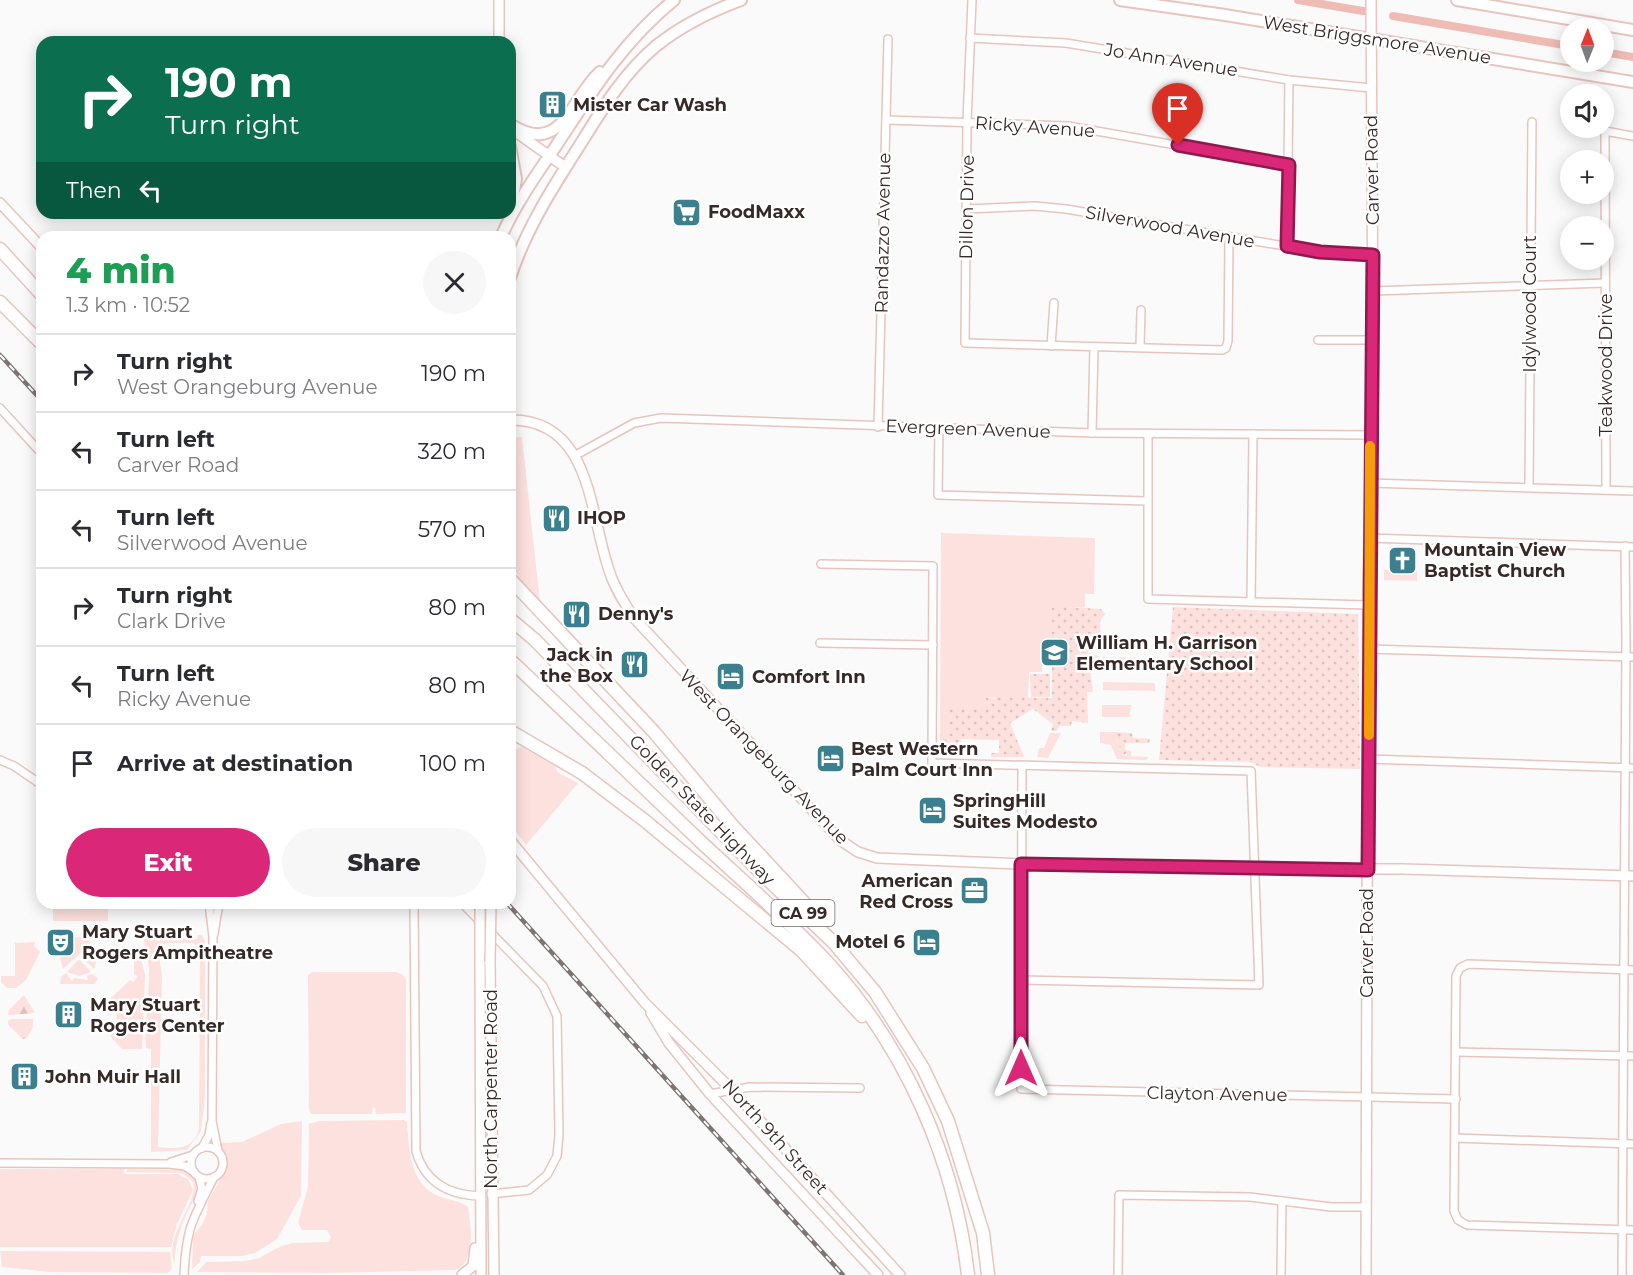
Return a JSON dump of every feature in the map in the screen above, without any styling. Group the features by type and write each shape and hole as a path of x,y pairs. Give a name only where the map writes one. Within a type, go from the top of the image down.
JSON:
{"highway":[{"path":"0,249 36,288"},
{"path":"0,302 36,338"},
{"path":"516,585 654,732 732,825 805,901 839,942 875,992"},
{"name":"Golden State Highway","path":"516,624 535,640 758,870 834,943 875,992 923,1068 948,1121 983,1233 988,1275"},
{"name":"Golden State Highway","path":"516,666 806,941 855,996 886,1041 915,1093 938,1147 957,1212 968,1275"},
{"path":"516,735 582,774 616,798 760,915 815,964 886,1041"}],"main road":[{"path":"516,129 538,135 552,132 563,121 590,80 674,0"},
{"path":"516,264 532,225 565,167 614,91 643,59 685,26 741,0"},
{"name":"West Briggsmore Avenue","path":"1120,0 1633,82"},
{"path":"1457,0 1633,30"},
{"path":"516,210 548,157 620,53"},
{"path":"506,226 508,219"},
{"path":"504,231 510,219"}],"street":[{"path":"499,36 500,0"},
{"name":"Dillon Drive","path":"972,0 967,122 965,343 1051,346"},
{"name":"Carver Road","path":"1366,1275 1368,605 1373,340 1371,0"},
{"name":"Jo Ann Avenue","path":"970,38 1066,43 1289,80 1371,88"},
{"name":"Randazzo Avenue","path":"878,427 888,39"},
{"path":"1287,246 1289,80"},
{"name":"Ricky Avenue","path":"886,120 1068,126 1289,165"},
{"name":"Idylwood Court","path":"1529,487 1532,122"},
{"path":"516,131 548,157 565,167"},
{"name":"Teakwood Drive","path":"1606,490 1605,131 1633,136"},
{"path":"0,203 36,242"},
{"name":"Silverwood Avenue","path":"967,209 1045,207 1320,252 1373,255"},
{"path":"1054,303 1051,346 1140,346 1219,350 1226,348 1229,238"},
{"path":"1373,291 1605,283"},
{"path":"1140,346 1141,310"},
{"path":"1318,340 1373,340"},
{"path":"1092,433 1095,347"},
{"path":"0,408 36,447"},
{"name":"Evergreen Avenue","path":"576,455 634,423 661,418 1092,433 1370,435"},
{"name":"West Orangeburg Avenue","path":"516,420 525,419 543,425 561,438 576,455 584,474 610,574 634,618 840,840 858,852 878,858 1021,864 1628,876"},
{"path":"939,429 938,495 1147,501"},
{"path":"1148,434 1148,599 1368,605"},
{"path":"1251,602 1253,434"},
{"path":"1369,483 1633,491"},
{"path":"1369,538 1633,547"},
{"path":"1622,1275 1624,970 1628,876 1630,657 1625,546"},
{"path":"821,564 933,566 932,763 1251,771 1259,985 1021,980 1022,766"},
{"path":"820,643 933,645"},
{"path":"1369,649 1630,657"},
{"path":"1369,759 1629,768"},
{"path":"0,760 14,765 36,781"},
{"name":"North 9th Street","path":"516,847 645,1003 732,1090 900,1275"},
{"path":"184,1275 187,1235 198,1207 214,1177 223,1166 212,1121 213,937 210,909"},
{"path":"213,937 218,909"},
{"path":"414,909 417,1151 425,1172 443,1188 454,1193 480,1196 475,1212 474,1263 462,1275"},
{"path":"468,909 548,993 555,1009 558,1028 559,1135 557,1156 547,1175 530,1190 491,1194"},
{"name":"North Carpenter Road","path":"480,909 481,1275"},
{"name":"North Carpenter Road","path":"491,909 491,1194 494,1275"},
{"path":"1633,970 1468,964 1460,968 1456,976 1455,1138 1455,1211 1458,1220 1467,1225 1633,1230"},
{"name":"Clayton Avenue","path":"1021,980 1021,1089 1456,1099"},
{"name":"North 9th Street","path":"645,1003 669,1043 710,1094 878,1275"},
{"path":"1456,1052 1633,1056"},
{"path":"710,1094 750,1087 860,1088"},
{"path":"202,1148 212,1121"},
{"path":"1455,1138 1633,1144"},
{"path":"169,1164 193,1155 202,1148 210,1147 218,1151"},
{"path":"193,1155 191,1163 202,1189 198,1207"},
{"path":"0,1163 169,1164 185,1166 196,1174 214,1177"},
{"path":"1118,1275 1119,1195 1250,1197 1331,1207 1367,1207"},
{"path":"1281,1275 1282,1201"}],"green space":[{"path":"522,437 540,602 516,572 516,438"},
{"path":"941,533 1095,538 1094,594 1085,594 1085,607 1053,607 1051,665 1042,665 1042,672 1029,672 1028,698 986,697 994,710 948,731 940,731"},
{"path":"1384,570 1417,571 1417,581 1384,580"},
{"path":"1052,606 1101,609 1105,614 1100,621 1101,636 1128,637 1128,643 1095,641 1094,644 1088,644 1088,653 1098,656 1097,665 1090,668 1093,692 1087,692 1088,723 1072,721 1071,726 1059,726 1057,731 1051,731 1053,724 1033,709 1010,723 1024,757 991,757 991,753 999,753 999,740 961,739 960,756 948,756 940,746 940,731 948,730 949,709 986,709 986,697 996,699 996,697 1052,698"},
{"path":"1173,607 1358,614 1360,769 1261,767 1249,762 1159,760"},
{"path":"1103,657 1156,658 1156,667 1103,666"},
{"path":"1030,674 1050,674 1050,697 1031,697"},
{"path":"1103,682 1155,683 1155,691 1103,690"},
{"path":"1102,705 1131,705 1130,717 1102,717"},
{"path":"1100,732 1114,732 1123,756 1149,757 1146,760 1117,759 1111,745 1100,743"},
{"path":"1114,732 1132,733 1133,738 1150,739 1149,743 1125,743 1125,750 1131,751 1131,756 1127,756 1127,753 1123,756"},
{"path":"1050,733 1061,733 1048,758 1037,757 1039,748 1044,748"},
{"path":"522,747 555,766 557,772 578,783 526,845 516,831 516,750"},
{"path":"53,909 108,909 108,921 53,921"},
{"path":"144,935 197,939 198,935 202,935 205,942 205,1097 201,1131 187,1150 151,1152 151,1049 146,1048 149,972","holes":["165,943 193,943 200,948 199,1129 193,1141 183,1147 158,1147 162,975 158,951"]},
{"path":"75,937 85,938 91,943 63,969 59,954 71,948"},
{"path":"35,942 34,946 40,952 26,980 16,988 7,988 1,982 1,976 15,976 15,943"},
{"path":"92,945 98,954 94,969 82,958"},
{"path":"140,955 145,975 142,1049 122,1049 110,1036 117,1023 117,1018 110,999 130,980 134,982 137,976 134,974 134,961"},
{"path":"78,960 91,972 79,976 67,972"},
{"path":"313,972 397,972 403,975 406,980 406,1113 376,1114 373,1107 372,1114 311,1114 309,1110 308,975"},
{"path":"66,973 72,981 74,978 88,980 87,976 92,974 98,978 95,984 60,984 61,977"},
{"path":"24,995 35,1013 8,1015 9,1010"},
{"path":"33,1019 33,1027 27,1038 22,1039 9,1025 8,1021"},
{"path":"404,1120 407,1122 412,1164 421,1183 438,1196 468,1207 470,1243 469,1252 462,1266 455,1270 327,1273 197,1272 206,1262 245,1261 259,1258 281,1246 293,1243 328,1242 331,1237 327,1230 302,1230 298,1223 308,1187 309,1124 319,1121"},
{"path":"302,1121 301,1196 277,1239 255,1253 242,1256 201,1256 200,1262 192,1270 193,1235 202,1225 207,1213 208,1201 226,1168 226,1158 219,1143 242,1142 281,1124"},
{"path":"0,1169 124,1169 124,1174 177,1174 188,1179 193,1190 177,1224 171,1247 0,1247"},
{"path":"127,1169 183,1170 195,1181 196,1194 180,1232 175,1264 172,1254 173,1243 191,1200 193,1182 182,1173 127,1172"},
{"path":"0,1251 170,1252 172,1268 168,1273 50,1272 2,1267"}],"waterway":[{"path":"1298,0 1363,11"},
{"path":"1393,16 1560,44"},
{"path":"1614,54 1633,57"}],"railway":[{"path":"0,355 36,394"},
{"path":"512,909 843,1275"}],"slow traffic":[{"path":"1369,735 1370,446"}],"place":[{"name":"Mister Car Wash","path":"552,105"},
{"name":"FoodMaxx","path":"687,212"},
{"name":"IHOP","path":"556,518"},
{"name":"Mountain View Baptist Church","path":"1403,560"},
{"name":"Denny's","path":"577,614"},
{"name":"William H. Garrison Elementary School","path":"1055,653"},
{"name":"Jack in the Box","path":"634,665"},
{"name":"Comfort Inn","path":"731,677"},
{"name":"Best Western Palm Court Inn","path":"830,759"},
{"name":"SpringHill Suites Modesto","path":"932,811"},
{"name":"American Red Cross","path":"974,891"},
{"name":"Mary Stuart Rogers Ampitheatre","path":"61,942"},
{"name":"Motel 6","path":"926,942"},
{"name":"Mary Stuart Rogers Center","path":"69,1015"},
{"name":"John Muir Hall","path":"24,1077"}],"route":[{"path":"1021,1068 1021,864 1368,870 1368,590 1373,255 1320,252 1287,246 1289,165 1178,145"}]}
